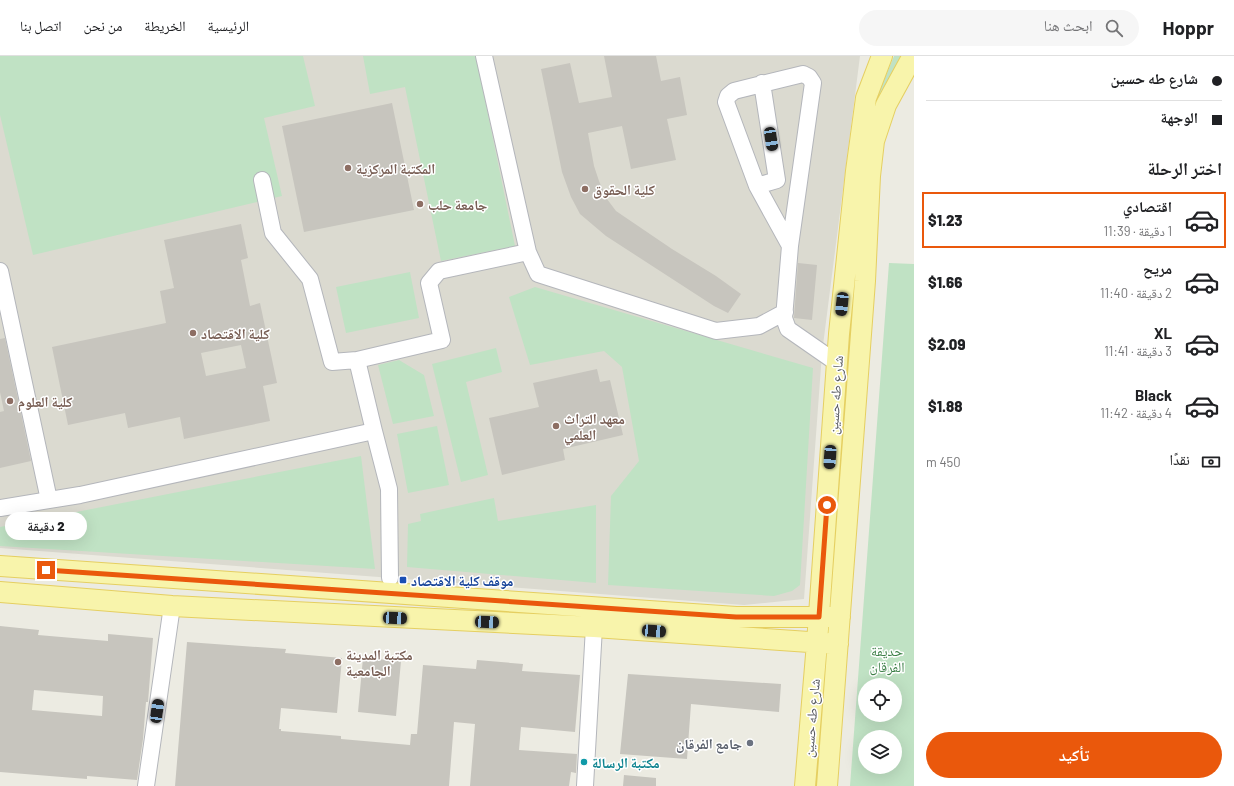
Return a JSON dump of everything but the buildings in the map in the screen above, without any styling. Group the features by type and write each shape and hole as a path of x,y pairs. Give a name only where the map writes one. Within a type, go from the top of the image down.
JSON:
{"main road":[{"name":"شارع طه حسين","path":"805,786 819,617 837,363 856,171 866,98 882,56"},
{"name":"شارع طه حسين","path":"827,786 865,281 870,176 874,141 886,105 910,61 914,57"},
{"path":"0,566 736,617 840,618"},
{"path":"0,592 172,606 594,627 838,644"}],"street":[{"path":"484,56 528,252 538,274 716,331 759,326 784,312"},
{"path":"790,246 757,186 726,102 728,96 734,91 803,74 809,77 813,83 790,246 784,312 785,324 788,329 837,363"},
{"path":"762,83 777,180"},
{"path":"757,186 800,175"},
{"path":"262,180 273,233 310,279 332,362 357,360 442,340 429,283 439,271 528,252"},
{"path":"0,271 49,500"},
{"path":"357,360 389,489 390,578"},
{"path":"0,508 80,495 374,431"},
{"path":"146,786 172,606"},
{"path":"585,786 594,627"}],"shaded area":[{"name":"جامعة حلب","path":"0,56 860,56 822,353 804,599 744,605 0,548"}],"green space":[{"path":"0,56 303,56 315,106 264,118 282,196 33,255 0,115"},
{"path":"363,56 476,56 515,246 441,261 405,87 370,94"},
{"path":"894,56 907,56 891,75 875,102"},
{"name":"حديقة الفرقان","path":"889,263 914,264 914,786 850,786 858,679 858,722 902,722 902,678 858,678"},
{"path":"410,272 419,318 346,333 336,287"},
{"path":"535,287 813,368 800,585 792,591 774,596 608,585 611,496 639,461 622,367 604,351 530,365 509,297"},
{"path":"496,348 502,372 466,382 488,475 461,482 432,364"},
{"path":"399,360 424,375 434,416 393,424 378,365"},
{"path":"437,426 449,485 408,493 397,434"},
{"path":"361,456 375,569 0,546 0,527"},
{"path":"494,498 498,521 596,505 596,583 407,567 408,524 421,521 420,514"}],"place":[{"name":"المكتبة المركزية","path":"348,168"},
{"name":"كلية الحقوق","path":"585,189"},
{"name":"جامعة حلب","path":"420,204"},
{"name":"كلية الاقتصاد","path":"193,333"},
{"name":"كلية العلوم","path":"10,401"},
{"name":"معهد التراث العلمي","path":"556,426"},
{"name":"موقف كلية الاقتصاد","path":"403,580"},
{"name":"مكتبة المدينة الجامعية","path":"338,662"},
{"name":"جامع الفرقان","path":"750,743"},
{"name":"مكتبة الرسالة","path":"584,762"}],"route":[{"path":"46,570 736,617 819,617 827,505"}]}
